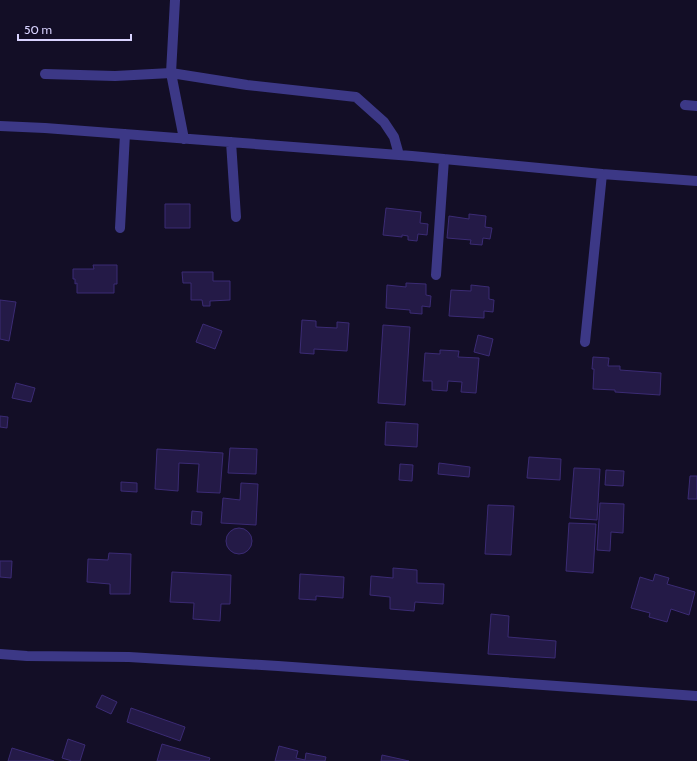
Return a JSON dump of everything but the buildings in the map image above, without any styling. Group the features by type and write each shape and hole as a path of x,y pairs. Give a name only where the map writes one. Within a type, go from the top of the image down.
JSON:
{"street":[{"path":"175,0 171,73 184,139"},
{"path":"45,74 116,76 171,73 247,85 356,97 384,122 394,137 399,155"},
{"path":"685,105 697,106"},
{"path":"0,126 399,155 602,174 697,181"},
{"path":"120,228 125,134"},
{"path":"231,142 236,217"},
{"path":"436,275 444,159"},
{"path":"586,342 602,174"},
{"path":"0,654 27,656 153,658 697,696"}]}
